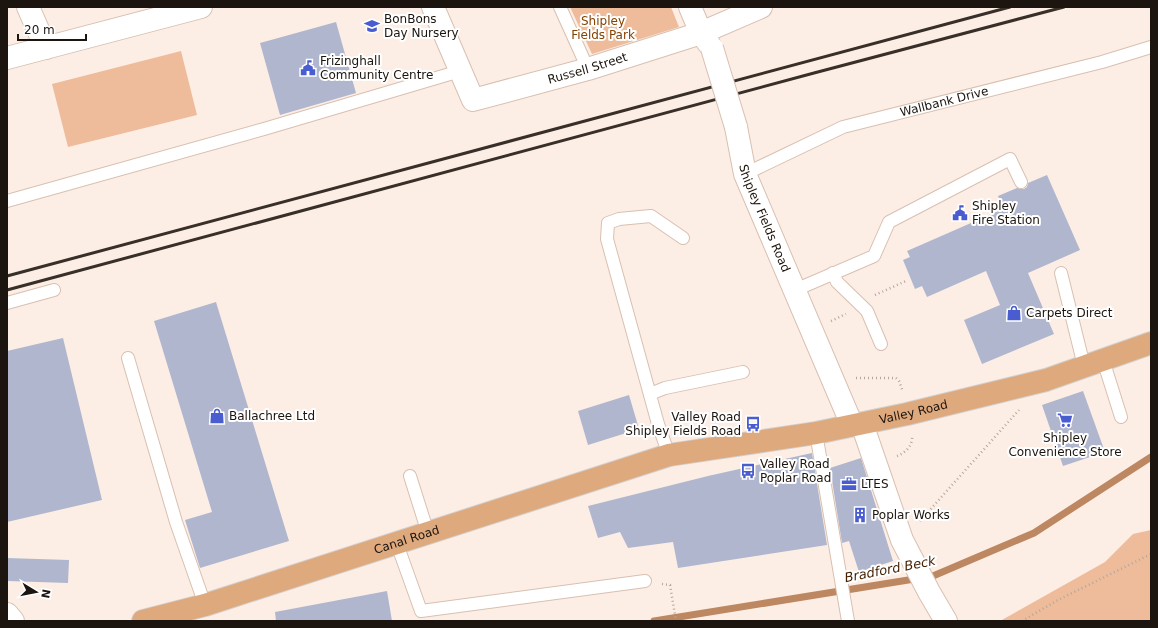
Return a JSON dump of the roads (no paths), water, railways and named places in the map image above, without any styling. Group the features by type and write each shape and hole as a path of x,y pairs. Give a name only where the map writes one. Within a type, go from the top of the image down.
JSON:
{"main road":[{"name":"Valley Road","path":"669,455 816,433 857,424 1046,380 1151,343"},
{"name":"Canal Road","path":"143,621 205,605 669,455"}],"street":[{"path":"28,7 46,48"},
{"path":"7,58 201,7"},
{"path":"433,7 460,71"},
{"name":"Shipley Fields Road","path":"690,7 707,40 736,127 745,174 833,380 857,424 876,465 906,548 946,621"},
{"name":"Russell Street","path":"460,71 473,100 588,69 707,40 761,7"},
{"path":"7,614 13,621"}],"lane":[{"path":"560,7 588,69"},
{"name":"Wallbank Drive","path":"745,174 843,127 1102,62 1151,47"},
{"path":"7,201 264,129 460,71"},
{"path":"795,290 874,256 889,222 1010,159 1021,182"},
{"path":"669,455 658,424 607,239 608,224 619,219 651,216 683,238"},
{"path":"833,273 838,282 867,312 881,344"},
{"path":"1061,273 1094,363 1121,417"},
{"path":"7,303 54,290"},
{"path":"128,358 176,522 205,605"},
{"path":"650,394 665,388 743,372"},
{"path":"816,433 848,621"},
{"path":"410,476 428,534"},
{"path":"397,544 421,611 645,582"}],"waterway":[{"name":"Bradford Beck","path":"654,621 933,576 1034,533 1151,457"}],"railway":[{"path":"7,276 1010,7"},
{"path":"7,290 1064,7"}],"place":[{"name":"BonBons Day Nursery","path":"372,26"},
{"name":"Frizinghall Community Centre","path":"308,68"},
{"name":"Shipley Fire Station","path":"960,213"},
{"name":"Carpets Direct","path":"1014,313"},
{"name":"Ballachree Ltd","path":"217,416"},
{"name":"Shipley Convenience Store","path":"1065,420"},
{"name":"Valley Road Shipley Fields Road","path":"753,424"},
{"name":"Valley Road Poplar Road","path":"748,471"},
{"name":"LTES","path":"849,484"},
{"name":"Poplar Works","path":"860,515"}],"park label":[{"name":"Shipley Fields Park","path":"603,28"}]}
